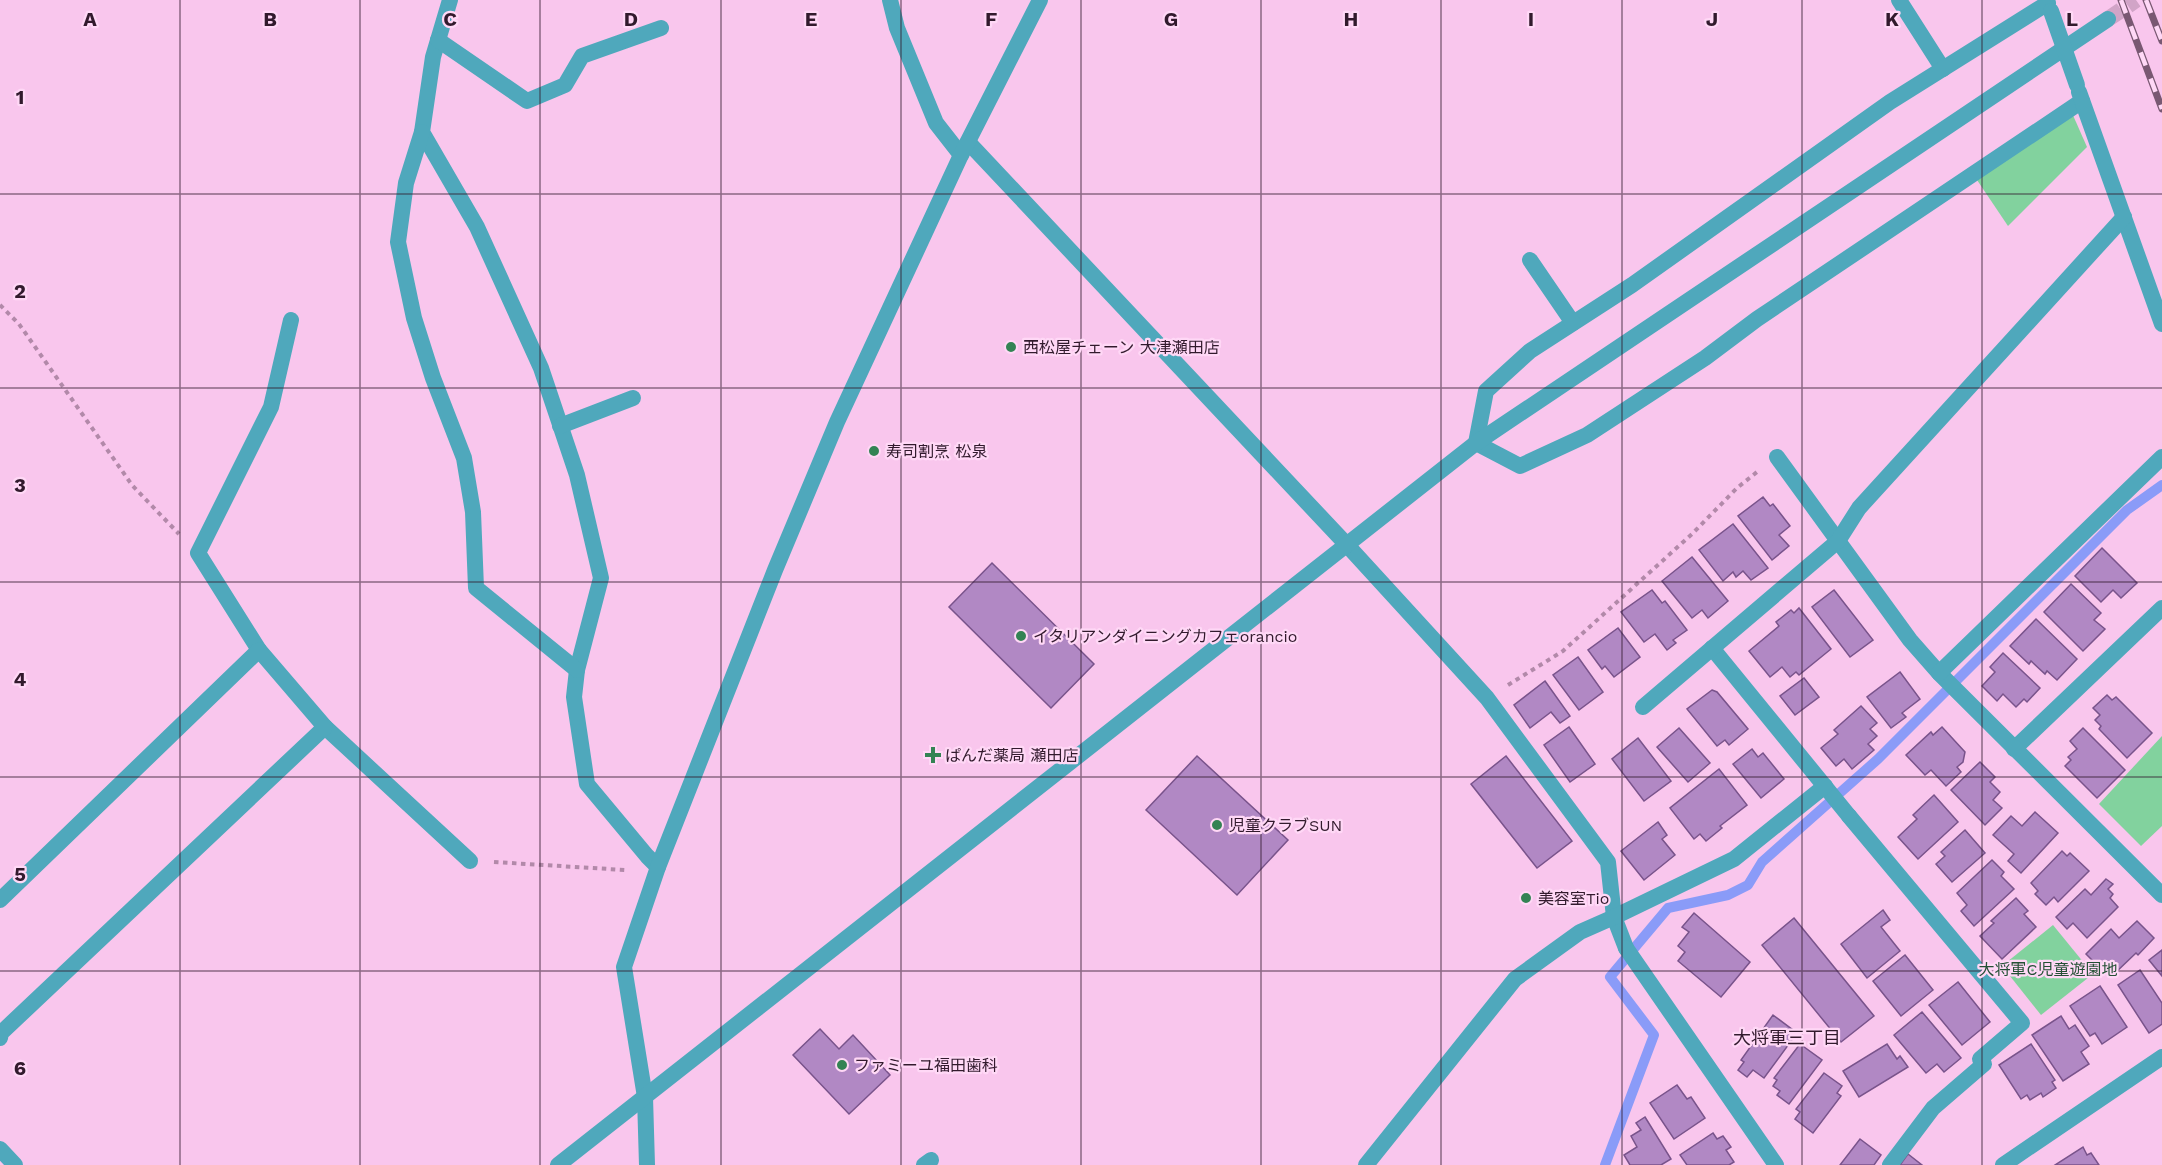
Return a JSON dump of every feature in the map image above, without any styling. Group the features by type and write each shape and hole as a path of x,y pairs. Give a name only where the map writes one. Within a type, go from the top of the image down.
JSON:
{"street":[{"path":"450,0 433,57 422,132 406,183 398,242 414,318 433,378 464,458 473,512 476,588 577,670"},
{"path":"890,0 897,28 936,123 964,148 1347,545 1487,698 1608,862 1614,917 1626,948 1776,1165"},
{"path":"647,1165 645,1097 624,967 652,862 837,422 964,148 1040,0"},
{"path":"1899,0 1943,69"},
{"path":"1476,443 1486,391 1530,351 1632,285 1890,102 2049,5 2162,324"},
{"path":"558,1165 1476,443 2108,19"},
{"path":"438,40 527,101 565,85 582,56 661,28"},
{"path":"1476,443 1520,466 1587,435 1705,357 2080,93"},
{"path":"422,132 477,227 541,368 577,475 601,578 577,670 574,697 587,784 652,862"},
{"path":"1643,706 1838,541 1858,508 2124,217"},
{"path":"1530,260 1573,323"},
{"path":"291,320 271,407 198,554 259,650 325,727 470,861"},
{"path":"560,426 633,398"},
{"path":"1777,457 1910,639 1940,674 2162,895"},
{"path":"1940,674 2162,457"},
{"path":"2014,749 2162,608"},
{"path":"1712,648 2022,1023 1980,1059 1984,1064 1934,1108 1890,1165"},
{"path":"0,900 259,650"},
{"path":"0,1038 0,1032 325,727"},
{"path":"1366,1165 1515,979 1580,932 1734,859 1826,788"},
{"path":"2003,1165 2162,1057"},
{"path":"0,1149 15,1165"}],"path":[{"path":"0,305 19,324 132,485 198,554"},
{"path":"1487,698 1563,651 1692,534 1737,488 1777,457"},
{"path":"470,861 633,870 652,862"}],"green space":[{"path":"2072,113 2087,147 2008,226 1973,174"},
{"path":"2162,736 2162,826 2141,846 2099,804"},
{"name":"大将軍C児童遊園地","path":"2053,925 2093,974 2041,1015 2002,966"}],"building":[{"path":"1763,497 1770,506 1773,504 1790,526 1779,535 1789,546 1772,560 1738,516"},
{"path":"1733,524 1768,568 1751,580 1743,571 1736,577 1733,572 1723,581 1699,550"},
{"path":"2102,548 2137,583 2121,598 2113,590 2101,602 2075,576"},
{"path":"1692,557 1728,601 1708,618 1702,610 1692,618 1662,581"},
{"name":"イタリアンダイニングカフェorancio","path":"992,563 1094,664 1051,708 949,607"},
{"path":"2071,584 2101,613 2094,620 2105,629 2083,651 2044,612"},
{"path":"1652,590 1662,603 1665,601 1687,630 1673,640 1676,643 1667,650 1655,634 1644,642 1621,612"},
{"path":"1834,590 1873,640 1850,657 1812,607"},
{"path":"1799,608 1831,649 1799,675 1796,672 1790,677 1782,667 1770,677 1749,651 1779,626 1776,622 1791,610 1794,613"},
{"path":"2036,619 2077,659 2057,680 2047,671 2045,674 2031,661 2029,664 2010,646"},
{"path":"1618,628 1640,657 1614,677 1605,666 1602,669 1588,650"},
{"path":"2003,653 2040,688 2027,702 2024,699 2016,707 2003,694 1997,701 1982,686 1995,672 1990,667"},
{"path":"1578,657 1603,692 1579,710 1553,675"},
{"path":"1900,672 1920,699 1902,713 1906,717 1891,728 1867,697"},
{"path":"1804,678 1819,697 1795,715 1780,696"},
{"path":"1545,681 1570,716 1560,723 1551,712 1530,728 1514,705"},
{"path":"1712,690 1717,692 1748,729 1729,745 1725,740 1717,746 1687,709"},
{"path":"2107,695 2112,700 2116,697 2152,733 2127,758 2099,729 2101,726 2095,720 2100,715 2093,708"},
{"path":"1861,706 1877,723 1870,729 1877,736 1868,744 1874,750 1852,769 1844,759 1836,766 1821,748 1838,734 1834,730"},
{"path":"1569,727 1595,764 1570,782 1544,745"},
{"path":"1942,727 1965,752 1963,762 1957,767 1961,772 1946,786 1931,770 1925,775 1906,755 1931,732 1933,735"},
{"path":"1679,728 1710,763 1688,782 1657,747"},
{"path":"2083,728 2125,770 2097,798 2065,766 2071,760 2068,757 2077,749 2070,741"},
{"path":"1638,738 1671,781 1644,801 1612,759"},
{"path":"1752,749 1758,757 1763,753 1784,779 1761,798 1733,764"},
{"name":"児童クラブSUN","path":"1197,756 1288,840 1237,895 1146,810"},
{"path":"1506,756 1572,841 1537,868 1471,784"},
{"path":"1980,762 1995,777 1990,782 2000,792 1993,800 2002,808 1985,825 1951,790"},
{"path":"1719,769 1747,805 1720,826 1722,828 1706,841 1700,834 1694,839 1670,808"},
{"path":"1934,795 1958,822 1918,859 1898,837 1917,819 1913,815"},
{"path":"2035,812 2058,833 2021,873 2008,861 2014,854 1993,835 2011,816 2022,826"},
{"path":"1658,822 1667,835 1662,839 1675,855 1644,880 1621,851"},
{"path":"1965,830 1985,853 1952,882 1936,864 1945,856 1941,852"},
{"path":"2062,851 2067,856 2070,853 2089,871 2058,902 2054,897 2046,905 2035,894 2038,891 2031,883"},
{"path":"1992,860 2004,872 2001,876 2014,889 1974,926 1961,911 1967,905 1957,893"},
{"path":"2106,879 2113,884 2108,889 2113,894 2110,898 2118,907 2087,938 2073,923 2067,929 2056,917 2085,889 2091,895"},
{"path":"2016,898 2028,911 2024,914 2036,927 2002,959 1980,936 1994,923 1991,921"},
{"path":"1883,910 1890,920 1881,927 1900,951 1867,978 1841,944"},
{"path":"1694,913 1750,962 1721,997 1678,961 1685,952 1678,946 1689,932 1682,927"},
{"path":"1794,918 1874,1016 1841,1042 1762,945"},
{"path":"2137,921 2154,938 2138,955 2136,953 2114,974 2109,970 2106,974 2086,954 2111,929 2119,938"},
{"path":"2162,950 2162,976 2149,960"},
{"path":"1905,955 1933,990 1901,1016 1873,981"},
{"path":"2140,970 2162,1003 2162,1024 2149,1033 2118,985"},
{"path":"1958,982 1990,1022 1962,1045 1929,1005"},
{"path":"2100,986 2127,1027 2102,1044 2095,1033 2090,1036 2070,1006"},
{"path":"1922,1012 1961,1058 1944,1072 1937,1064 1926,1073 1894,1035"},
{"path":"1773,1015 1797,1033 1764,1078 1753,1070 1747,1077 1738,1070 1744,1062 1741,1060"},
{"path":"2061,1016 2069,1029 2075,1025 2089,1046 2081,1052 2089,1064 2063,1081 2032,1035"},
{"name":"ファミーユ福田歯科","path":"820,1029 839,1049 853,1035 890,1075 849,1114 793,1055"},
{"path":"1800,1044 1822,1060 1789,1104 1777,1095 1780,1091 1773,1086 1777,1080 1774,1078"},
{"path":"1887,1044 1897,1059 1900,1056 1908,1067 1859,1097 1843,1071"},
{"path":"2031,1044 2055,1080 2052,1082 2056,1088 2043,1097 2041,1093 2030,1100 2027,1095 2021,1099 1999,1065"},
{"path":"1824,1073 1842,1086 1837,1093 1841,1096 1813,1133 1795,1119 1800,1112 1796,1109"},
{"path":"1677,1085 1687,1099 1691,1097 1705,1118 1674,1139 1650,1103"},
{"path":"1645,1117 1671,1159 1661,1165 1630,1165 1624,1155 1637,1147 1631,1136 1641,1130 1636,1123"},
{"path":"1713,1133 1717,1139 1723,1136 1731,1147 1726,1150 1734,1162 1729,1165 1687,1165 1680,1155"},
{"path":"1860,1139 1881,1155 1874,1165 1840,1165"},
{"path":"2083,1147 2087,1155 2091,1153 2099,1165 2055,1165"},
{"path":"1908,1154 1922,1165 1900,1165"}],"waterway":[{"path":"1605,1165 1654,1035 1610,977 1668,908 1728,895 1748,885 1762,862 1878,759 2127,510 2162,485"}],"tunnel":[{"path":"2108,19 2136,0"}],"railway":[{"path":"2121,0 2162,109"},
{"path":"2146,0 2162,41"}],"place":[{"name":"西松屋チェーン 大津瀬田店","path":"1011,347"},
{"name":"寿司割烹 松泉","path":"874,451"},
{"name":"イタリアンダイニングカフェorancio","path":"1021,636"},
{"name":"ぱんだ薬局 瀬田店","path":"933,755"},
{"name":"児童クラブSUN","path":"1217,825"},
{"name":"美容室Tio","path":"1526,898"},
{"name":"ファミーユ福田歯科","path":"842,1065"}],"district":[{"name":"大将軍三丁目","path":"1787,1037"}]}
